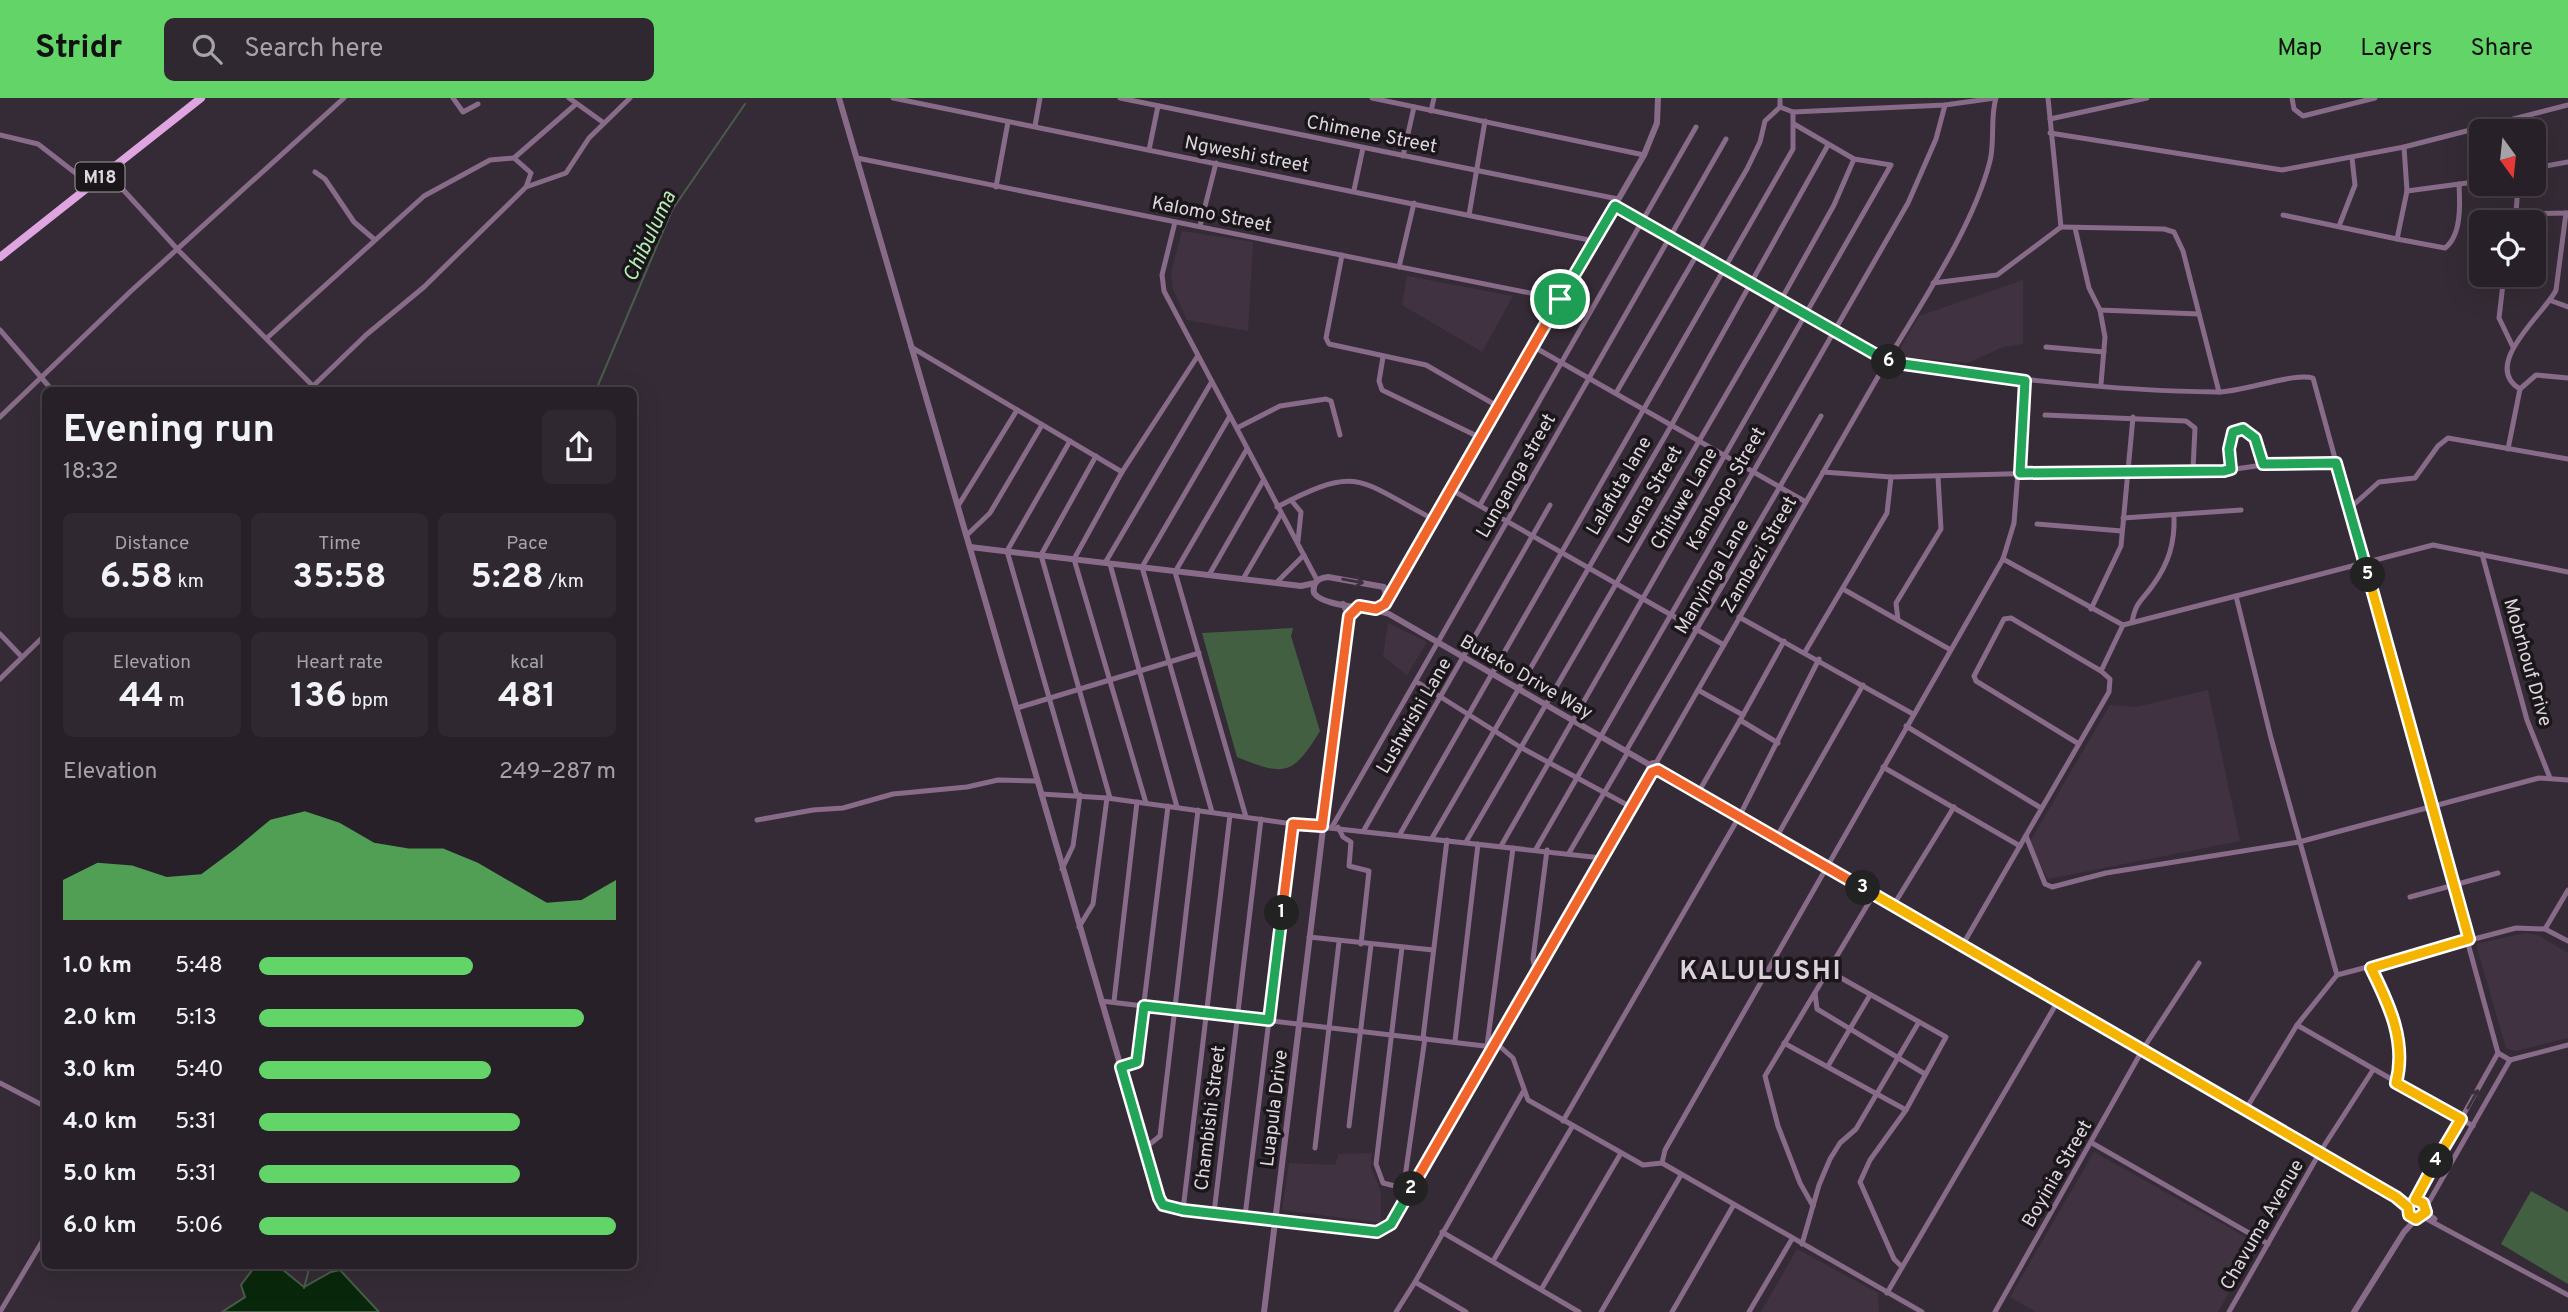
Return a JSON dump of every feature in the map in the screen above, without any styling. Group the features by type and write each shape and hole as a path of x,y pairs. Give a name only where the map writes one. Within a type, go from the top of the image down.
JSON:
{"main road":[{"name":"M18","path":"0,257 201,98"}],"street":[{"path":"0,417 344,98"},
{"path":"453,98 463,112 478,104"},
{"path":"569,98 604,122"},
{"path":"312,387 366,335 424,287 526,187 566,173 587,140 630,98"},
{"path":"839,98 1159,1198 1163,1205 1183,1210 1275,1220"},
{"name":"Ngweshi street","path":"894,98 1594,241"},
{"path":"1035,126 1040,98"},
{"name":"Chimene Street","path":"1120,98 1478,171 1616,203"},
{"path":"1169,108 1171,98"},
{"path":"1372,98 1644,155"},
{"path":"1431,111 1434,98"},
{"path":"1376,609 1386,601 1452,490 1644,155 1657,123 1658,98"},
{"path":"1616,393 1760,142 1765,121 1780,107 1780,98"},
{"path":"1780,107 1793,112 1945,105 1995,98"},
{"name":"Zambezi Street","path":"1275,1220 1381,1232 1391,1224 1934,283 1979,196 1991,159 1995,98"},
{"path":"2048,98 2061,228"},
{"path":"2050,119 2147,98"},
{"path":"2292,98 2294,109 2303,116 2375,98"},
{"path":"267,338 424,196 452,178 493,158 514,158 576,104"},
{"name":"Kambopo Street","path":"1536,849 1574,777 1908,203 1936,139 1945,105"},
{"path":"2050,133 2274,170 2404,147 2568,105"},
{"path":"1149,150 1158,106"},
{"path":"1403,156 1414,107"},
{"path":"1400,834 1793,149 1793,112"},
{"path":"1469,215 1485,121"},
{"path":"996,187 1008,122"},
{"path":"1794,124 1854,159"},
{"path":"1480,505 1696,127"},
{"path":"0,135 38,144 91,185"},
{"name":"Lunganga street","path":"1335,827 1417,682 1437,641 1726,139"},
{"name":"Lalafuta lane","path":"1432,838 1671,426 1828,145"},
{"path":"2398,240 2407,191 2404,147"},
{"path":"1354,191 1363,148"},
{"path":"514,158 531,173 526,187"},
{"name":"Kalomo Street","path":"857,158 1560,299"},
{"path":"2339,226 2355,185 2352,158"},
{"name":"Chifuwe Lane","path":"1501,846 1807,317 1891,165 1854,159"},
{"name":"Luena Street","path":"1466,842 1834,205 1854,159"},
{"path":"2546,166 2568,162"},
{"path":"1200,226 1216,163"},
{"path":"107,172 178,251 267,338 310,387"},
{"path":"315,172 325,179 354,222 375,240"},
{"path":"2407,191 2469,183"},
{"path":"2283,215 2441,249 2450,244 2458,219 2459,184"},
{"path":"1399,267 1414,203"},
{"path":"1616,203 1697,254 1887,361 2025,381 2219,392 2307,376 2313,378 2433,806 2498,1053 2411,1206 2404,1232"},
{"path":"2520,389 2511,382 2508,367 2514,347 2529,321 2552,301 2560,274 2567,213 2546,213"},
{"path":"1175,222 1162,275 1164,290 1197,358 1304,555 1316,582 1315,596"},
{"path":"1934,283 1997,275 2061,228 2164,229 2174,232 2183,251 2219,392"},
{"path":"2075,228 2089,288 2100,310 2104,352 2101,384"},
{"path":"1342,255 1327,342 1426,365 1499,407"},
{"path":"2503,287 2499,318 2514,347"},
{"path":"2552,301 2568,307"},
{"path":"2100,310 2199,314"},
{"path":"0,330 50,387"},
{"path":"911,347 1122,472"},
{"path":"1534,347 1806,502"},
{"path":"2046,347 2104,352"},
{"path":"1383,357 1379,381 1382,390 1481,438"},
{"path":"1146,803 1074,559 1122,472 1197,358"},
{"path":"2508,449 2520,389 2536,375 2568,378"},
{"path":"1662,1163 1665,1150 1949,649 2003,559 2014,523 2020,473 2025,381"},
{"path":"1177,807 1108,564 1211,383"},
{"path":"1237,428 1280,406 1326,399 1331,401 1340,435"},
{"path":"958,506 1017,410"},
{"path":"2045,415 2186,421 2192,425 2195,433 2193,470"},
{"path":"1212,812 1142,567 1230,416"},
{"name":"Manyinga Lane","path":"1569,853 1821,416"},
{"path":"2091,609 2119,551 2133,417"},
{"path":"967,536 990,513 1042,425"},
{"path":"2231,469 2230,438 2238,429 2248,429 2253,433 2263,464"},
{"path":"2350,508 2379,482 2415,478 2438,446 2448,439 2568,459"},
{"path":"1062,869 1073,846 1078,795 1007,551 1070,441"},
{"path":"1246,817 1175,572 1247,449"},
{"path":"1079,927 1093,904 1108,798 1041,555 1096,456"},
{"path":"1823,472 1938,477 2126,471 2215,472 2263,464 2336,463"},
{"path":"1805,652 1887,513 1891,477"},
{"path":"1898,620 1896,603 1941,529 1938,477"},
{"path":"1209,575 1264,481"},
{"path":"1277,508 1320,485 1335,481 1363,482 1434,520"},
{"path":"1452,490 1724,645"},
{"path":"1291,500 1301,512 1297,544"},
{"name":"Lushwishi Lane","path":"1364,830 1550,505"},
{"path":"2123,518 2241,510"},
{"path":"1243,579 1281,514"},
{"path":"2133,622 2138,601 2153,586 2170,553 2175,535 2174,516"},
{"path":"2037,524 2122,531"},
{"path":"2003,559 2123,625 2433,545 2568,572"},
{"path":"970,547 1301,586 1328,577 1384,587 1398,581"},
{"name":"Mobrhouf Drive","path":"2482,554 2527,720 2550,778"},
{"path":"1276,583 1304,555"},
{"name":"Buteko Drive Way","path":"1301,586 1321,601 1376,609 1389,614 2411,1206"},
{"path":"1384,587 1389,614"},
{"path":"1843,589 1949,649"},
{"path":"2236,596 2337,975"},
{"path":"1343,604 1349,616 1359,606"},
{"name":"Luapula Drive","path":"1264,1312 1349,616"},
{"path":"1740,617 1913,714"},
{"path":"1962,946 2079,744 2111,685 2108,676 2101,671 2008,618 2004,619 1974,676 1976,681 2079,744"},
{"path":"2101,671 2123,625"},
{"path":"0,634 21,656"},
{"path":"0,679 42,638"},
{"path":"1698,793 1784,641"},
{"path":"1017,709 1110,683 1199,653"},
{"path":"1563,1121 1739,817 1819,659"},
{"path":"1417,682 1520,747 1631,807"},
{"path":"1776,838 1863,685"},
{"path":"1698,690 1778,743"},
{"path":"1906,726 2042,808"},
{"path":"1883,767 2020,846"},
{"path":"2026,836 2045,884 2052,887 2106,873 2300,842 2550,778 2568,780"},
{"path":"757,820 842,808 893,794 967,787 998,780 1037,781"},
{"path":"1041,794 1108,798 1293,824 1602,858"},
{"path":"1114,1001 1137,802"},
{"path":"1121,1067 1137,1062 1168,806"},
{"path":"1893,906 1954,807"},
{"path":"1145,1148 1160,1136 1198,810"},
{"path":"1183,1210 1230,815"},
{"name":"Chambishi Street","path":"1214,1213 1261,819"},
{"path":"1245,1216 1293,824"},
{"path":"1335,827 1351,842 1349,866 1369,871 1362,944"},
{"path":"1408,1195 1402,1186 1424,1038 1447,840"},
{"path":"1455,1041 1478,844"},
{"path":"1492,1045 1513,848"},
{"path":"1536,974 1534,959 1547,850"},
{"path":"2410,897 2498,873"},
{"path":"2545,929 2568,890"},
{"path":"1813,1206 1800,1183 1765,1081 1773,1059 1874,894"},
{"path":"2246,1109 2297,1025 2337,975 2516,928 2545,929 2568,941"},
{"path":"1309,937 1433,950"},
{"path":"1315,1148 1339,942"},
{"path":"1349,1126 1371,945"},
{"path":"1402,947 1376,1169 1383,1183 1402,1186"},
{"path":"1836,957 1839,977"},
{"name":"Boyinia Street","path":"1995,1312 2143,1049 2199,963"},
{"path":"2371,968 2393,1015 2400,1054 2396,1083"},
{"path":"1826,974 1839,977 1946,1037 1906,1110 1870,1160 1860,1182 1894,1259 1902,1267"},
{"path":"1816,991 1815,1008 1898,1060 1926,1074"},
{"path":"1828,1066 1870,995"},
{"path":"1101,1001 1328,1029 1492,1045 1513,1058 1528,1100 1572,1127 1648,1166 1662,1163 1919,1311"},
{"path":"1887,1293 2058,1001"},
{"path":"1802,1244 1824,1171 1834,1152 1856,1129 1919,1021"},
{"path":"2297,1025 2473,1126"},
{"path":"1784,1043 1906,1110"},
{"path":"2498,1053 2510,1060 2568,1045"},
{"path":"2354,1312 2404,1232 2423,1214 2510,1060"},
{"name":"Chavuma Avenue","path":"2229,1312 2320,1152 2373,1070"},
{"path":"0,1083 42,1105"},
{"path":"1396,1312 1523,1092"},
{"path":"1493,1261 1572,1127"},
{"path":"2092,1143 2267,1244"},
{"path":"1542,1288 1621,1153"},
{"path":"1601,1312 1681,1175"},
{"path":"2411,1206 2422,1202 2423,1214"},
{"path":"1672,1312 1733,1206"},
{"path":"2411,1206 2568,1295"},
{"path":"1443,1232 1579,1312"},
{"path":"1749,1312 1792,1239"},
{"path":"0,1312 42,1242"},
{"path":"1415,1282 1466,1312"}],"shaded area":[{"path":"1182,231 1253,242 1248,331 1187,320 1173,289 1171,273"},
{"path":"1407,276 1513,296 1482,352 1402,305"},
{"path":"2023,280 2023,344 2003,347 1968,363 1896,356 1919,316"},
{"path":"1388,623 1427,642 1407,675 1383,656"},
{"path":"1293,628 1291,636 1320,731 1295,764 1286,768 1266,768 1237,757 1202,633"},
{"path":"2208,690 2240,841 2048,879 2029,843 2110,705 2136,707"},
{"path":"2525,933 2538,935 2568,953 2568,1038 2516,1051 2506,1048 2476,944"},
{"path":"2094,1152 2251,1240 2254,1248 2218,1312 2036,1312 2010,1297"},
{"path":"1372,1153 1371,1167 1381,1192 1381,1223 1282,1210 1289,1163 1335,1165 1339,1154"},
{"path":"2531,1191 2568,1212 2568,1284 2501,1244"},
{"path":"1797,1249 1878,1293 1879,1312 1761,1312"},
{"path":"253,1269 282,1269 304,1287 340,1270 379,1312 222,1312 245,1297 241,1285"}],"waterway":[{"name":"Chibuluma","path":"597,387 672,210 745,104"},
{"name":"Chibuluma","path":"304,1288 309,1269"}],"district":[{"name":"KALULUSHI","path":"1761,970"}],"route":[{"path":"1615,206 1887,361 2025,381 2020,473 2224,471 2231,469 2230,438 2238,429 2248,429 2253,433 2263,464 2336,463 2469,939 2371,968 2393,1015 2400,1054 2396,1083 2461,1119 2415,1200 2425,1206 2423,1217 2412,1217 2408,1213 2408,1207 2396,1197 1658,770 1652,772 1386,1230 1377,1232 1183,1210 1163,1205 1121,1067 1137,1062 1144,1006 1269,1020 1293,824 1322,826 1349,616 1359,606 1376,609 1385,604 1560,299 1615,206"}]}
